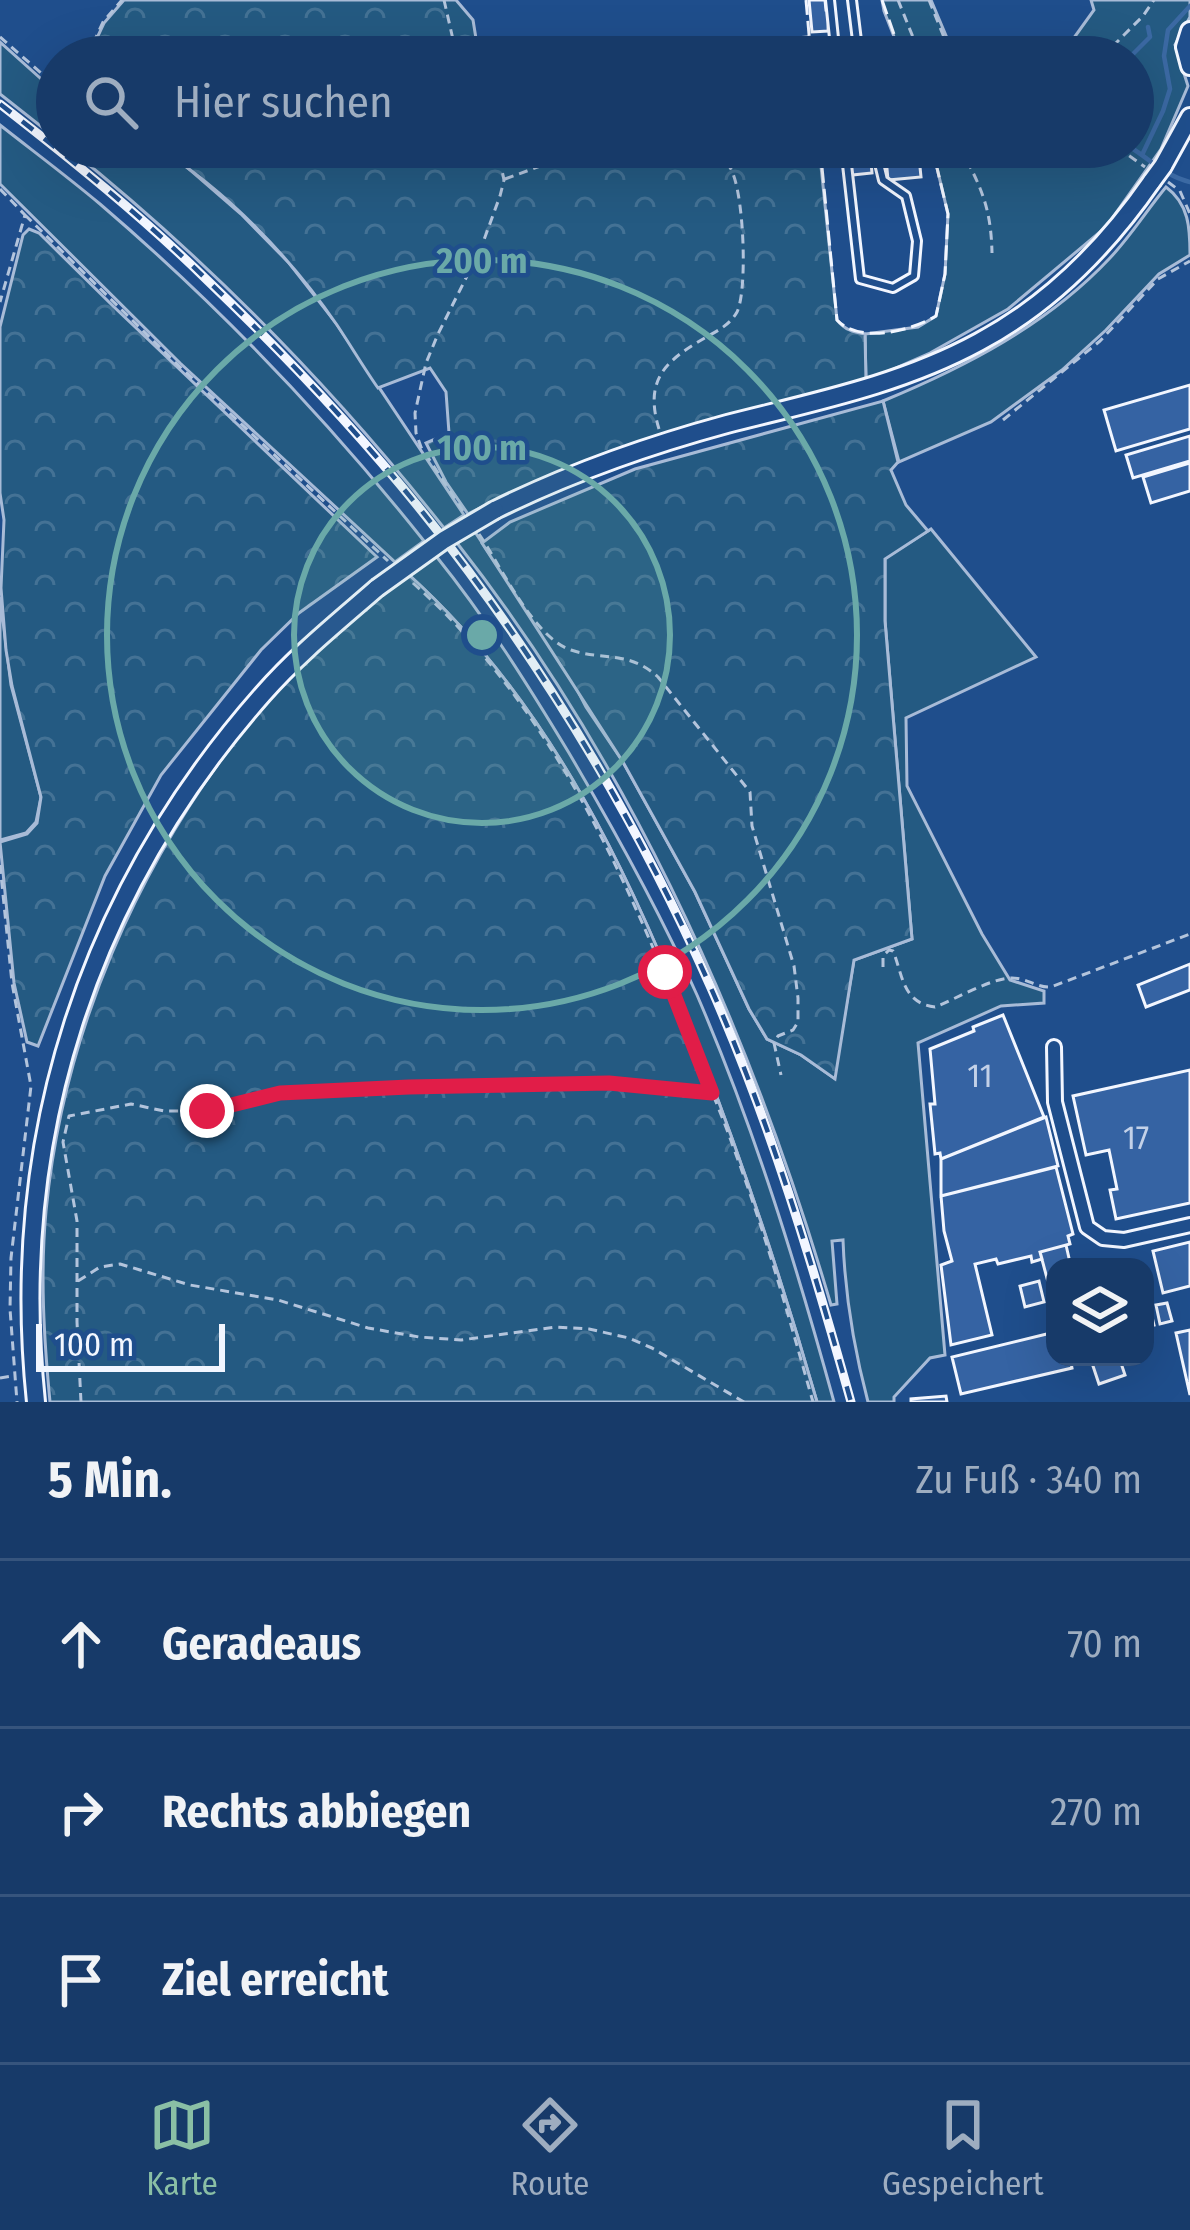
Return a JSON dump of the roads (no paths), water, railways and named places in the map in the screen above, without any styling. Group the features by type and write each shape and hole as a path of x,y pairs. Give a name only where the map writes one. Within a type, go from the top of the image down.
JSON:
{"main road":[{"path":"1190,32 1184,47 1190,67"},
{"path":"36,1402 31,1248 41,1152 66,1045 104,939 148,851 210,758 266,690 377,589 495,510 616,457 864,389 938,363 1016,320 1082,266 1122,223 1190,117"}],"street":[{"path":"1054,1048 1054,1102 1087,1227 1103,1238 1124,1240 1190,1225"}],"lane":[{"path":"830,0 834,36"},
{"path":"852,0 856,36"},
{"path":"847,168 860,279 893,288 914,276 917,241 906,196 883,180 880,168"}],"waterway":[{"path":"1154,130 1170,89 1164,56 1168,30 1190,6"},
{"path":"1148,27 1150,36"},
{"path":"1154,164 1190,182"}],"railway":[{"path":"0,104 36,133"},
{"path":"80,168 243,315 377,458 440,533 570,722 631,826 711,988 788,1193 851,1402"}]}
